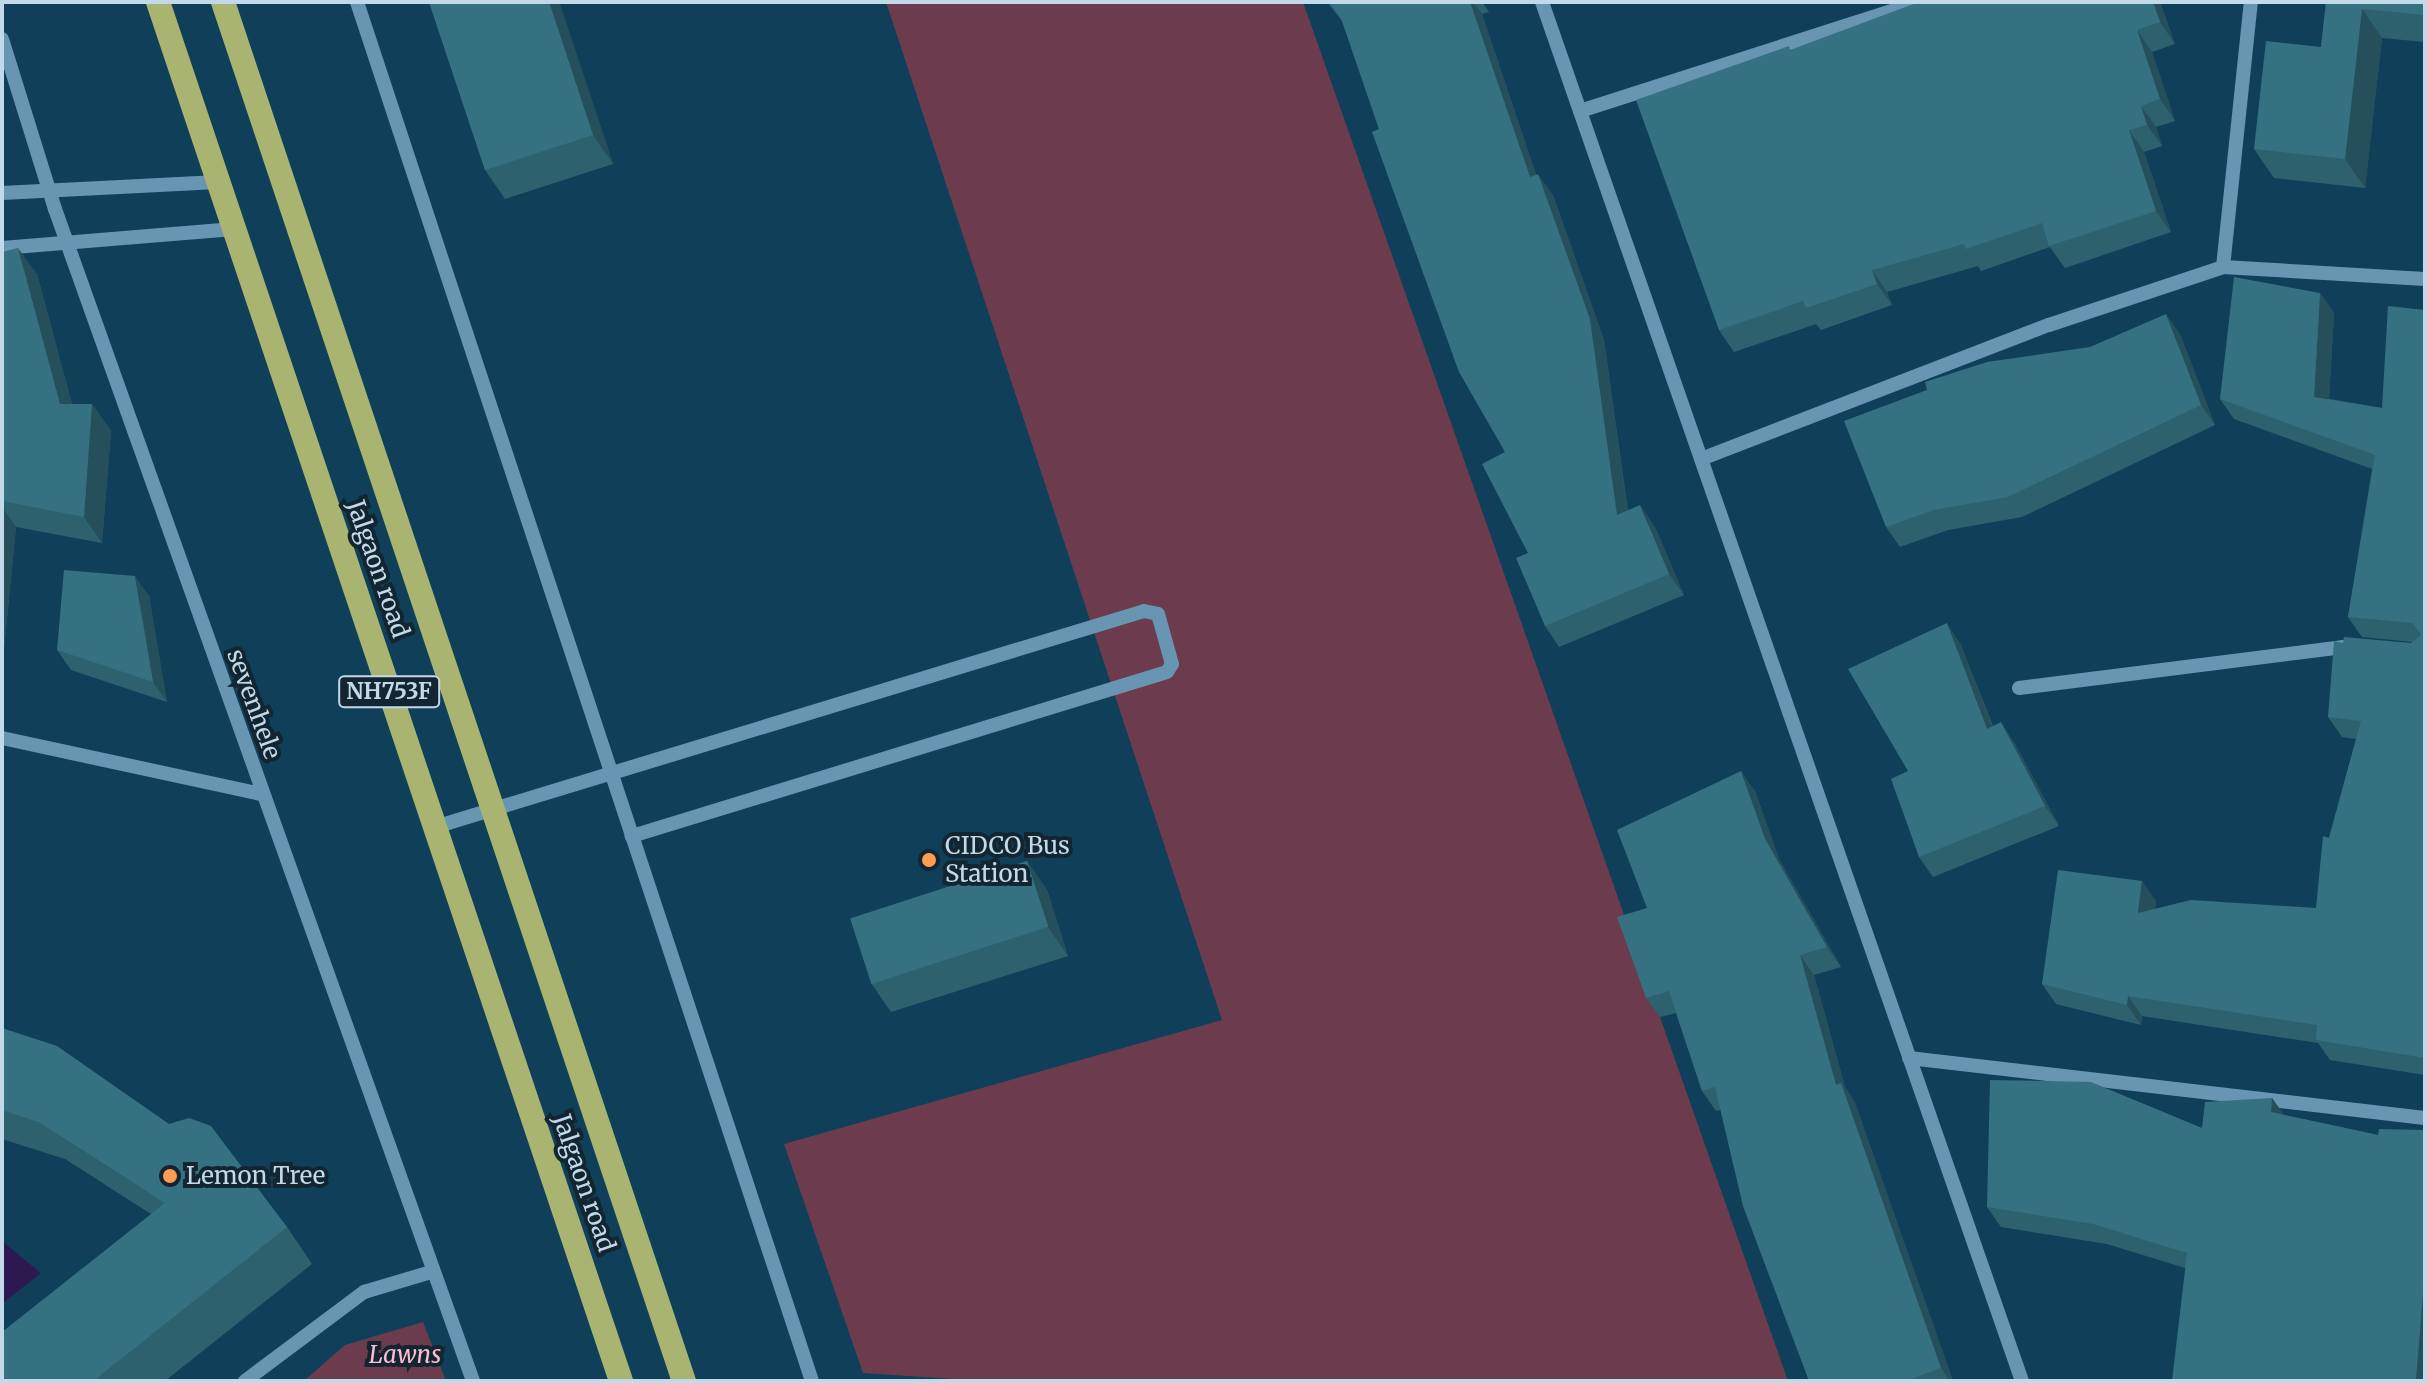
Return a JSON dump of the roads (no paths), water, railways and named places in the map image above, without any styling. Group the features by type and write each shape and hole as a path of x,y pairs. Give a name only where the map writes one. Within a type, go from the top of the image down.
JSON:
{"highway":[{"name":"Jalgaon road","path":"158,2 621,1381"},
{"name":"Jalgaon road","path":"223,2 684,1381"}],"street":[{"path":"357,2 812,1381"},
{"path":"1542,2 2022,1381"},
{"path":"1580,111 1920,2"},
{"path":"2223,267 2251,2"},
{"name":"sevenhele","path":"2,39 48,190 431,1272 473,1381"},
{"path":"2,193 218,182"},
{"path":"2,248 234,229"},
{"path":"1701,459 2049,325 2223,267 2425,279"},
{"path":"435,827 1144,611 1158,614 1172,664 1167,672 632,836"},
{"path":"2019,688 2335,645 2365,647"},
{"path":"2,738 262,794"},
{"path":"1909,1058 2425,1118"},
{"path":"245,1381 364,1292 431,1272"}],"place":[{"name":"CIDCO Bus Station","path":"929,860"},
{"name":"Lemon Tree","path":"170,1176"}],"park label":[{"name":"Lawns","path":"405,1355"}]}
